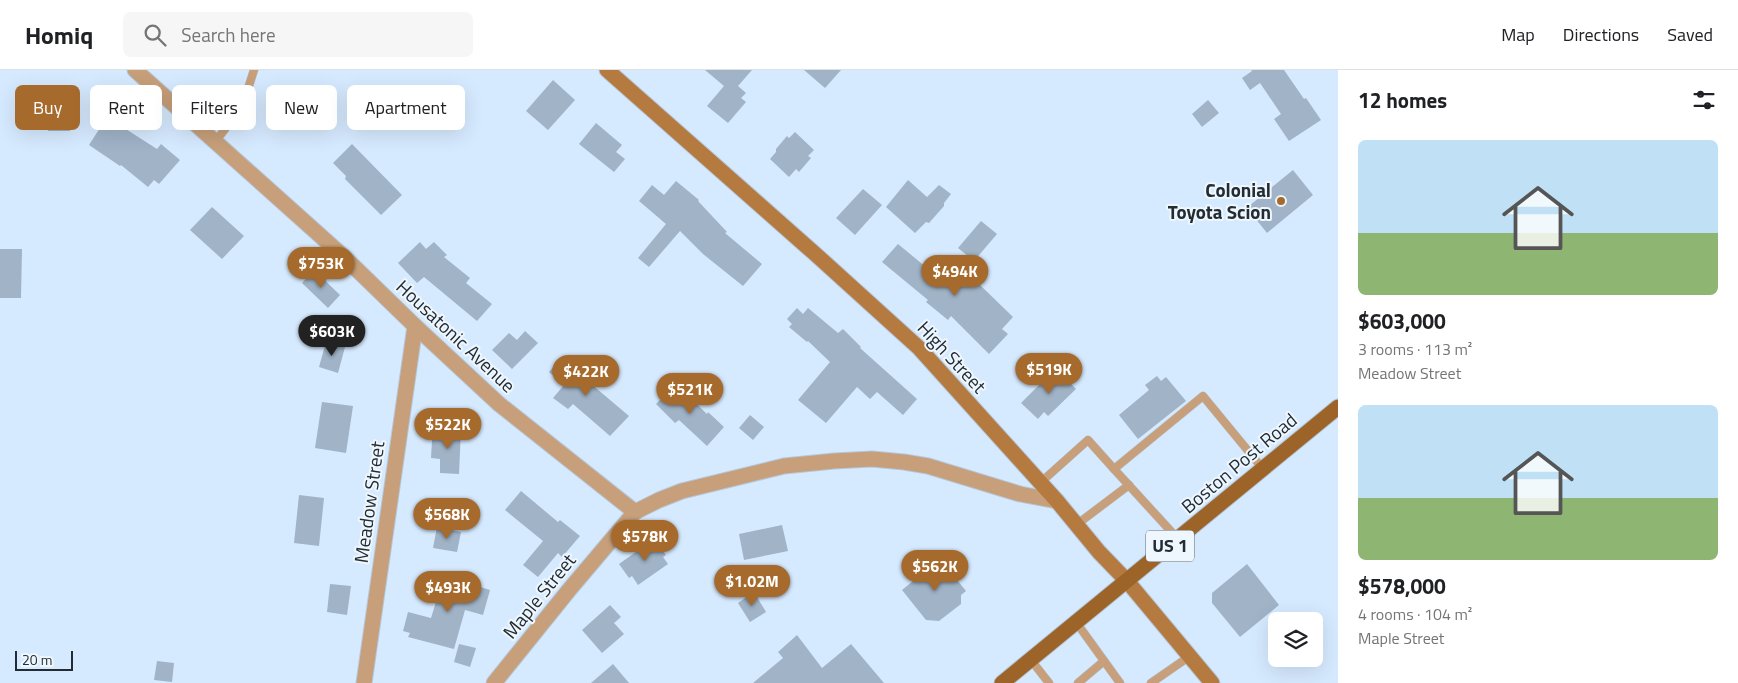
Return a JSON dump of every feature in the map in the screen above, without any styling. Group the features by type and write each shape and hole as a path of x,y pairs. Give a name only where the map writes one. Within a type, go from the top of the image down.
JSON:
{"main road":[{"name":"High Street","path":"607,70 919,348 1057,500 1076,526 1127,581 1212,683"},
{"name":"Boston Post Road","path":"1002,683 1338,407"}],"street":[{"name":"Housatonic Avenue","path":"135,70 343,256 414,326 499,404 635,512"},
{"name":"Meadow Street","path":"364,683 414,326"},
{"path":"635,512 682,491 784,466 872,459 928,466 1020,494 1057,500"},
{"name":"Maple Street","path":"494,683 635,512"}],"lane":[{"path":"215,142 244,101 254,70"},
{"path":"1114,469 1203,396 1262,469"},
{"path":"1040,483 1088,440 1178,540"},
{"path":"1076,526 1129,485"},
{"path":"1076,622 1117,682"},
{"path":"1150,683 1190,656"},
{"path":"1031,660 1049,683"},
{"path":"1078,683 1104,661"}],"building":[{"path":"705,70 752,70 738,86 746,93 741,98 746,102 728,123 707,106 724,86"},
{"path":"804,70 841,70 825,88"},
{"path":"1251,70 1284,70 1321,120 1289,141 1274,119 1281,114 1260,83 1250,90 1242,78"},
{"path":"553,80 575,100 548,130 526,111"},
{"path":"1208,100 1219,113 1202,127 1192,114"},
{"path":"596,123 622,145 616,152 625,159 614,172 579,144"},
{"path":"70,130 70,131 48,131"},
{"path":"99,130 127,130 157,149 161,144 180,160 159,184 154,180 148,187 121,165 89,145"},
{"path":"795,132 814,150 808,156 811,158 799,172 796,169 789,177 770,159 787,136 789,138"},
{"path":"352,144 402,195 381,215 345,179 346,176 333,163"},
{"name":"Colonial Toyota Scion","path":"1293,170 1313,195 1267,233 1255,218 1257,216 1249,206"},
{"path":"908,180 927,197 939,185 951,194 944,203 944,206 929,223 926,222 915,233 886,207"},
{"path":"676,181 699,200 727,232 725,233 762,264 743,286 703,254 680,231 649,267 638,258 666,224 639,201 652,185 664,195"},
{"path":"863,189 882,205 855,235 836,218"},
{"path":"212,207 244,236 222,259 190,230"},
{"path":"981,221 997,234 974,261 958,248"},
{"path":"420,242 426,249 434,242 447,255 444,257 470,278 466,283 492,304 477,321 424,277 417,283 398,263"},
{"path":"898,244 944,282 961,261 983,279 979,284 1013,317 1002,329 1008,334 989,354 951,316 948,320 926,302 928,300 882,262"},
{"path":"0,249 22,249 21,298 0,298"},
{"path":"314,270 340,295 328,308 302,283"},
{"path":"797,308 803,314 808,308 838,333 843,329 860,348 917,399 903,415 877,392 870,399 857,387 826,423 798,400 830,362 808,341 789,327 792,324 787,319"},
{"path":"525,331 538,343 512,369 492,350 509,333 517,340"},
{"path":"326,342 345,347 338,373 319,367"},
{"path":"563,356 592,380 590,383 629,416 610,436 573,404 568,409 553,398 564,385 549,372"},
{"path":"1056,368 1076,389 1048,416 1044,412 1038,419 1021,403"},
{"path":"1157,376 1161,381 1166,377 1186,401 1138,439 1119,415 1149,390 1145,385"},
{"path":"676,384 707,414 708,412 724,427 707,446 679,420 675,423 656,404"},
{"path":"322,402 353,406 346,453 315,448"},
{"path":"750,415 764,427 753,440 739,428"},
{"path":"438,428 461,429 459,474 440,473 440,459 431,458 432,440 438,440"},
{"path":"521,491 558,522 560,520 580,536 562,557 558,553 538,577 523,565 543,541 505,510"},
{"path":"299,495 324,498 319,546 294,543"},
{"path":"782,525 788,551 744,560 739,534"},
{"path":"437,527 461,532 457,552 433,548"},
{"path":"654,539 666,555 663,557 668,564 638,585 632,576 629,578 619,564"},
{"path":"940,559 966,591 961,595 961,604 939,621 926,620 902,590"},
{"path":"1247,564 1279,605 1268,612 1268,614 1240,637 1212,603 1212,593"},
{"path":"444,576 490,590 483,615 465,610 454,649 408,637 410,633 403,631 408,612 431,618"},
{"path":"330,584 351,586 347,615 327,612"},
{"path":"754,592 766,612 750,622 738,603"},
{"path":"610,605 621,617 614,623 624,634 602,653 582,630"},
{"path":"797,635 822,668 851,644 884,683 753,683 783,658 778,652"},
{"path":"459,644 476,648 470,667 454,662"},
{"path":"157,661 174,663 172,682 154,680"},
{"path":"613,664 629,683 591,683"}],"place":[{"name":"Colonial Toyota Scion","path":"1281,201"}]}
